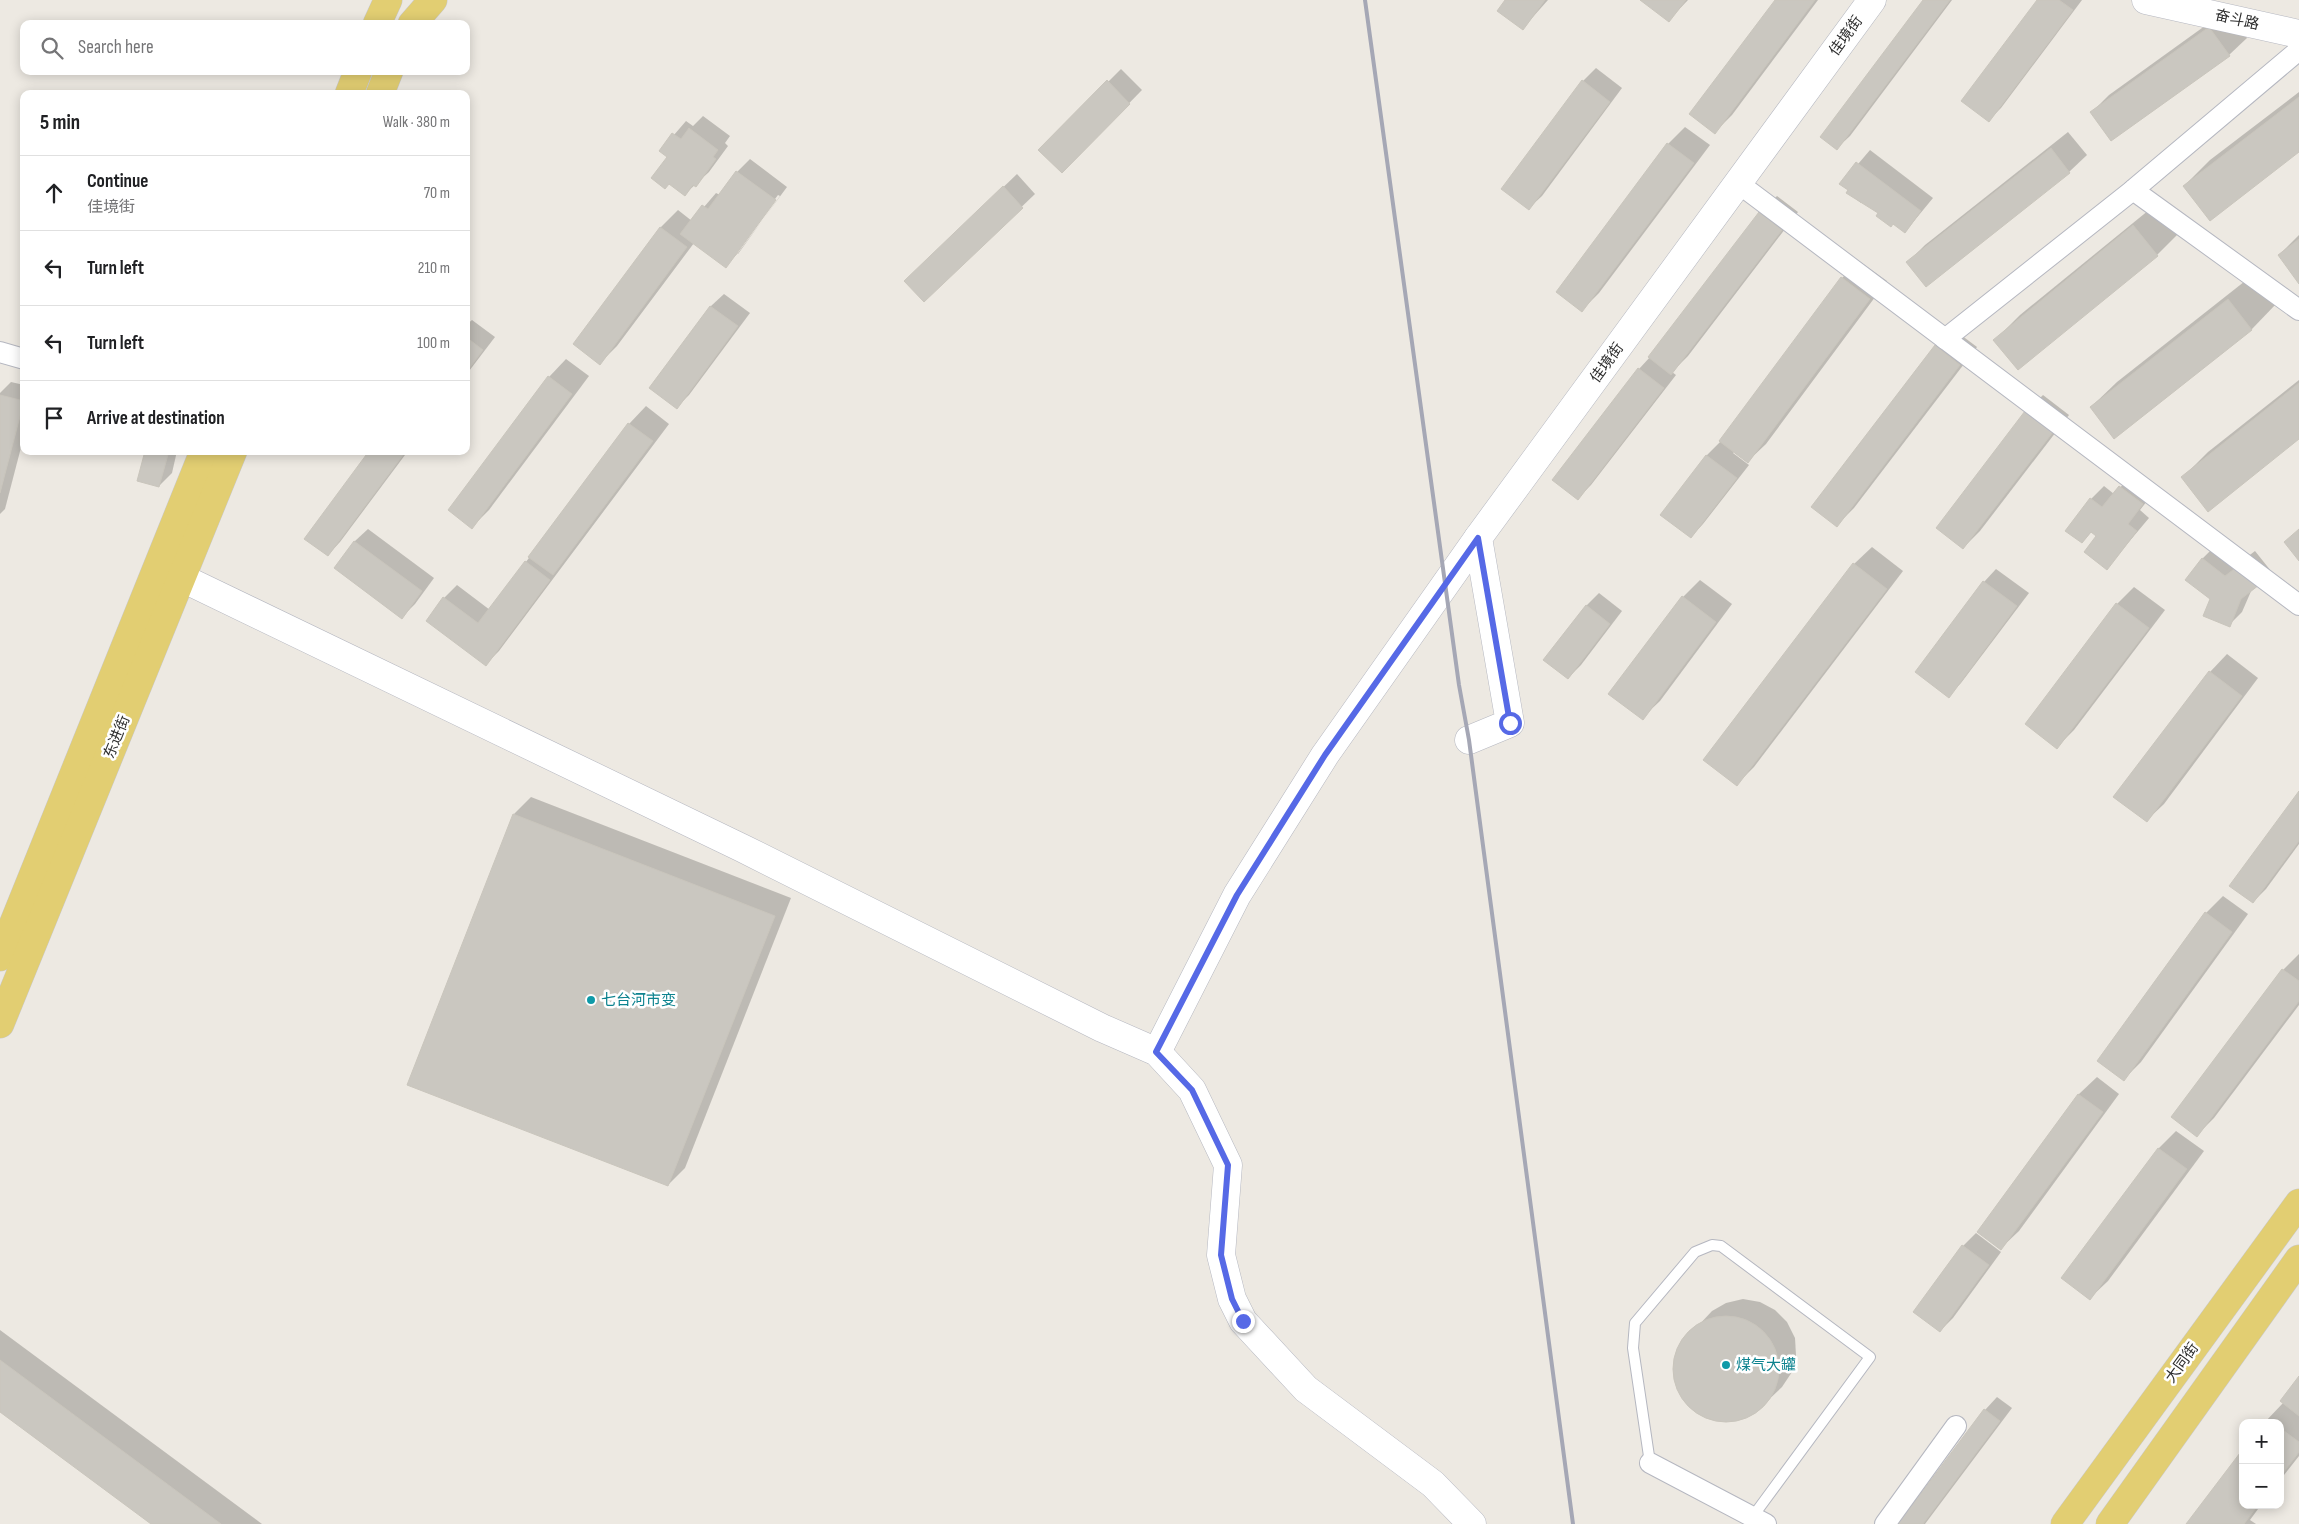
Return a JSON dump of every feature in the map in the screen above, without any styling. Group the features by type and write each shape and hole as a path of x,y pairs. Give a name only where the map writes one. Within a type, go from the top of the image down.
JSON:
{"main road":[{"path":"379,20 388,0"},
{"path":"416,20 433,0"},
{"name":"佳境街","path":"1156,1052 1242,887 1325,755 1478,538 1872,0"},
{"name":"奋斗路","path":"2146,0 2299,34"},
{"path":"351,90 356,75"},
{"path":"382,90 387,75"},
{"name":"东进街","path":"0,957 202,455"},
{"name":"东进街","path":"0,1024 232,455"},
{"path":"1469,740 1510,723 1478,538"},
{"path":"182,578 742,848 1102,1028 1156,1052 1192,1090 1228,1165 1221,1255 1232,1299 1243,1321 1306,1389 1433,1484 1472,1524"},
{"name":"大同街","path":"2065,1524 2299,1203"},
{"path":"2110,1524 2299,1259"}],"street":[{"path":"1945,338 2133,190 2299,50"},
{"path":"1738,183 2299,605"},
{"path":"2133,190 2299,310"},
{"path":"0,352 20,358"},
{"path":"1885,1524 1956,1426"},
{"path":"1650,1463 1755,1522"}],"lane":[{"path":"1650,1463 1633,1348 1635,1323 1695,1252 1712,1245 1722,1246 1870,1357 1755,1522"}],"building":[{"path":"1505,0 1545,0 1523,30 1497,11"},
{"path":"1640,0 1686,0 1669,22"},
{"path":"1775,0 1815,0 1715,134 1689,114"},
{"path":"1923,0 1950,0 1837,150 1820,137"},
{"path":"2037,0 2059,0 2073,10 1989,122 1961,101"},
{"path":"2209,27 2230,56 2111,141 2090,112"},
{"path":"1107,80 1130,104 1062,173 1038,150"},
{"path":"1582,80 1610,102 1529,210 1501,189"},
{"path":"2299,97 2299,152 2210,221 2183,186"},
{"path":"689,128 718,150 713,157 716,159 696,187 693,185 685,196 669,184 665,189 651,178 667,157 659,151 672,133 681,139"},
{"path":"1667,143 1694,163 1582,312 1556,292"},
{"path":"2051,148 2070,173 1926,287 1906,262"},
{"path":"1856,162 1921,211 1905,233 1893,224 1891,227 1876,216 1878,213 1846,193 1848,190 1839,184"},
{"path":"736,171 776,200 726,268 680,234 702,205 708,209"},
{"path":"1003,186 1023,208 924,302 904,281"},
{"path":"1759,212 1782,230 1671,375 1648,357"},
{"path":"2133,225 2158,256 2018,370 1993,340"},
{"path":"660,227 687,247 600,365 573,344"},
{"path":"2299,239 2299,284 2278,255"},
{"path":"1841,277 1870,299 1748,463 1719,441"},
{"path":"2228,299 2252,330 2114,439 2090,407"},
{"path":"710,306 738,326 677,409 649,388"},
{"path":"470,340 483,350 470,368"},
{"path":"1935,345 1960,365 1837,527 1811,507"},
{"path":"1638,368 1664,388 1578,500 1552,480"},
{"path":"548,376 572,394 472,529 448,510"},
{"path":"2299,383 2299,439 2208,512 2181,477"},
{"path":"0,395 20,400 20,416 0,493"},
{"path":"2025,411 2053,432 1963,549 1936,528"},
{"path":"628,423 653,441 553,575 528,557"},
{"path":"144,455 168,455 159,487 137,481"},
{"path":"366,455 403,455 328,556 304,539"},
{"path":"1706,455 1737,478 1691,538 1660,515"},
{"path":"2119,486 2143,504 2128,524 2137,531 2107,570 2084,552 2096,536 2091,532 2082,543 2065,531 2090,498 2102,507"},
{"path":"2299,529 2299,561 2284,542"},
{"path":"354,541 422,591 402,619 334,568"},
{"path":"2202,558 2225,576 2242,563 2259,585 2241,599 2230,627 2203,616 2210,599 2185,580"},
{"path":"525,561 550,580 486,666 426,621 443,597 478,623"},
{"path":"1853,563 1887,589 1737,786 1703,760"},
{"path":"1983,581 2017,606 1949,698 1915,672"},
{"path":"1682,596 1716,622 1643,720 1608,694"},
{"path":"2116,603 2149,628 2057,749 2025,724"},
{"path":"1586,605 1610,624 1568,679 1543,660"},
{"path":"2209,671 2242,696 2147,822 2113,797"},
{"path":"2299,791 2299,841 2253,903 2229,886"},
{"name":"七台河市变","path":"513,814 775,916 668,1186 407,1085"},
{"path":"2205,912 2232,932 2124,1081 2097,1061"},
{"path":"2282,969 2299,981 2299,1001 2197,1137 2171,1117"},
{"path":"2078,1094 2103,1112 2001,1250 1977,1232"},
{"path":"2158,1148 2187,1169 2090,1300 2061,1278"},
{"path":"1962,1245 1989,1265 1940,1332 1913,1312"},
{"name":"煤气大罐","path":"1726,1316 1746,1320 1763,1332 1775,1349 1779,1369 1775,1389 1763,1406 1746,1418 1726,1422 1706,1418 1689,1406 1677,1389 1673,1369 1677,1349 1689,1332 1706,1320"},
{"path":"0,1360 221,1524 151,1524 0,1412"},
{"path":"2299,1376 2299,1416 2280,1401"},
{"path":"1984,1409 2000,1421 1923,1524 1898,1524"},
{"path":"2284,1431 2299,1442 2299,1452 2284,1472"},
{"path":"2239,1454 2239,1509 2255,1509 2244,1524 2186,1524"}],"railway":[{"path":"1365,0 1459,685 1469,740 1573,1524"}],"place":[{"name":"七台河市变","path":"591,1000"},
{"name":"煤气大罐","path":"1726,1365"}],"route":[{"path":"1243,1321 1232,1299 1221,1255 1228,1165 1192,1090 1156,1052 1237,895 1325,755 1446,586 1478,538 1510,723"}]}
